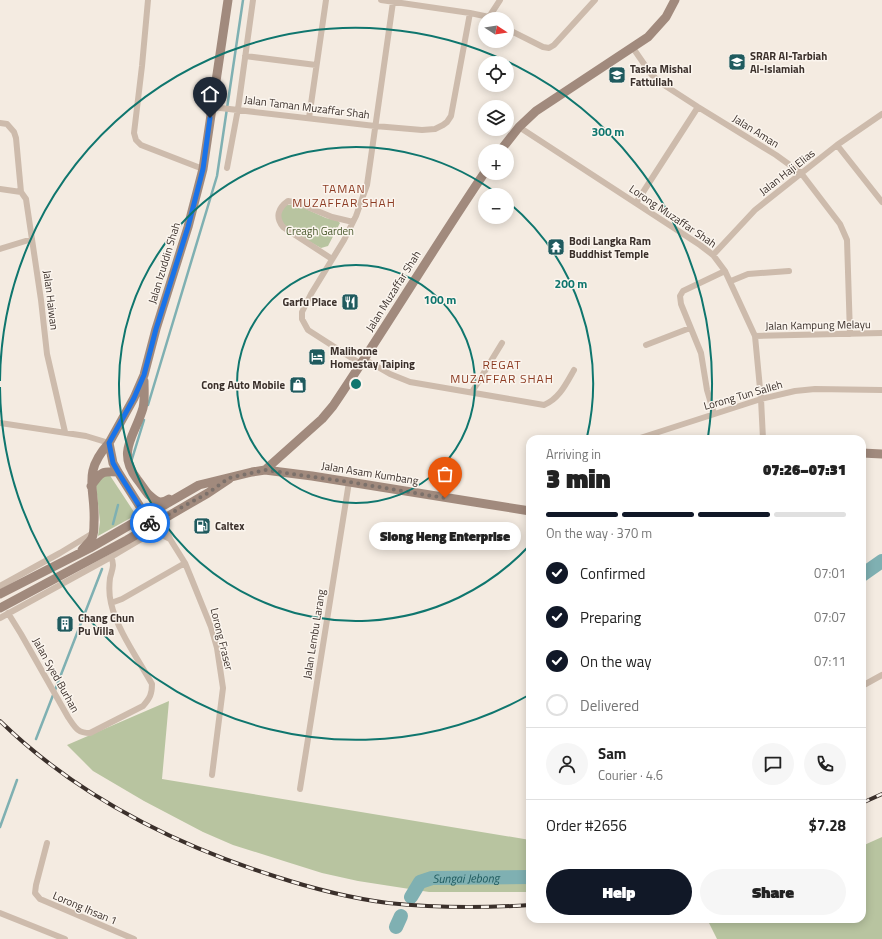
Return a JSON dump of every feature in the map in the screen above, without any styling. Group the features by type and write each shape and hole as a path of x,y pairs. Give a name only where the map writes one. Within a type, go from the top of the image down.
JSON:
{"main road":[{"name":"Jalan Izuddin Shah","path":"93,533 94,515 91,475 99,454 109,443 134,398 144,375 156,329 188,227 203,169 228,0"},
{"path":"506,144 519,127 536,111 648,37 666,17 675,0"},
{"name":"Jalan Muzaffar Shah","path":"265,470 322,419 333,406 432,251 480,180"},
{"path":"144,375 143,407 127,448 126,452 128,462 132,472 147,492 159,502 164,502 179,494 183,496"},
{"path":"109,443 113,463 153,528"},
{"path":"866,453 882,454"},
{"name":"Jalan Asam Kumbang","path":"0,594 90,548 183,496 199,485 265,470 526,510"},
{"path":"91,486 98,476 105,472 118,472"},
{"name":"Jalan Asam Kumbang","path":"4,610 12,602 115,546 153,528 161,519 208,493 229,478"},
{"path":"78,554 92,539 93,533"}],"street":[{"path":"148,0 134,133 136,140 141,146 203,169"},
{"path":"227,168 238,109 253,0"},
{"path":"308,118 326,0"},
{"path":"381,0 478,15"},
{"path":"493,12 500,0"},
{"path":"514,32 543,47 549,48 554,45 595,0"},
{"path":"375,126 393,2"},
{"name":"Jalan Taman Muzaffar Shah","path":"212,107 223,107 375,126 422,130 435,129 447,122 451,116 470,13"},
{"name":"Jalan Aman","path":"633,48 651,74 661,83 776,155 801,173 840,224 847,240 850,334"},
{"path":"245,56 316,65"},
{"path":"636,203 698,107"},
{"name":"Jalan Haji Elias","path":"713,255 755,210 838,145 882,114"},
{"name":"Jalan Haiwan","path":"0,123 7,124 14,132 21,192 26,199 32,238 47,354 65,432"},
{"name":"Jalan Taman Muzaffar Shah","path":"362,362 308,330 302,319 302,312 353,222 367,185 375,126"},
{"name":"Lorong Muzaffar Shah","path":"519,127 713,255 731,281 755,336 763,435"},
{"path":"838,145 882,202"},
{"path":"0,189 21,192"},
{"path":"332,259 283,227 277,216 279,210 288,201 353,222"},
{"path":"0,249 32,238"},
{"path":"731,281 748,274 789,270"},
{"path":"714,414 707,390 700,353 681,304 680,296 683,291 725,271"},
{"path":"646,345 690,328"},
{"name":"Jalan Kampung Melayu","path":"755,336 882,333"},
{"path":"472,392 502,344"},
{"path":"362,362 410,382 544,405 551,402 558,396 574,370"},
{"name":"Lorong Tun Salleh","path":"649,435 761,399 795,391 815,389 882,390"},
{"path":"0,423 65,432 86,436 109,443"},
{"name":"Jalan Lembu Larang","path":"300,789 349,482"},
{"name":"Lorong Fraser","path":"156,510 165,525 170,539 185,564 203,604 211,627 221,674 223,688 221,711 212,775"},
{"path":"0,618 4,610 111,557 153,528 170,539"},
{"path":"0,586 93,533"},
{"name":"Jalan Syed Burhan","path":"4,610 76,728 83,733 90,733 144,706 150,698 152,692 152,684 117,620 111,603 109,590 114,567 111,557"},
{"path":"111,603 122,599 185,564"},
{"path":"866,684 882,675"},
{"name":"Lorong Ihsan 1","path":"47,843 36,885 35,893 40,899 134,939"},
{"path":"0,913 65,939"}],"green space":[{"name":"Creagh Garden","path":"286,205 297,205 326,218 338,221 340,223 328,246 321,248 287,229 280,218 282,209"},
{"path":"109,474 136,515 98,536 100,522 96,485 101,476"},
{"path":"169,701 162,779 526,839 526,892 429,892 358,881 322,873 233,845 203,832 144,801 93,771 67,745"},
{"path":"882,837 882,939 717,939 709,923 866,923 866,844"}],"waterway":[{"path":"148,405 217,176 243,0"},
{"path":"132,459 144,420"},
{"path":"113,524 118,505"},
{"name":"Sungai Jebong","path":"866,572 882,561"},
{"path":"36,739 102,569"},
{"path":"0,827 17,780"},
{"name":"Sungai Jebong","path":"411,897 420,882 432,878 526,877"},
{"name":"Sungai Jebong","path":"396,927 401,916"}],"railway":[{"path":"0,721 29,748 93,794 163,832 199,849 236,863 316,888 388,903 459,907 526,905"},
{"path":"866,801 882,794"}],"way so far":[{"path":"150,523 151,524 208,493 220,486 229,478 265,470 312,476 445,498"}],"place":[{"name":"SRAR Al-Tarbiah Al-Islamiah","path":"737,62"},
{"name":"Taska Mishal Fattullah","path":"617,75"},
{"name":"Bodi Langka Ram Buddhist Temple","path":"556,247"},
{"name":"Garfu Place","path":"350,302"},
{"name":"Malihome Homestay Taiping","path":"317,357"},
{"name":"Cong Auto Mobile","path":"298,385"},
{"name":"Siong Heng Enterprise","path":"445,498"},
{"name":"Caltex","path":"202,526"},
{"name":"Chang Chun Pu Villa","path":"65,624"}],"district":[{"name":"TAMAN MUZAFFAR SHAH","path":"344,195"},
{"name":"REGAT MUZAFFAR SHAH","path":"502,371"}],"route":[{"path":"150,523 113,463 109,443 134,398 144,375 156,329 188,227 203,169 210,118"}]}
